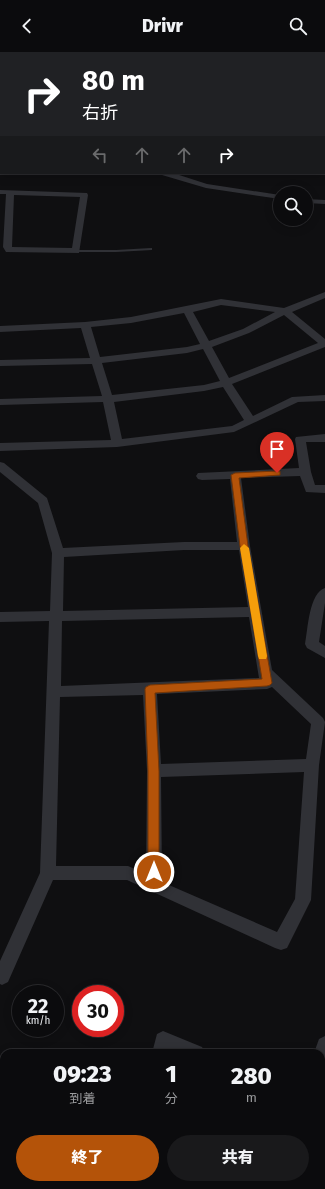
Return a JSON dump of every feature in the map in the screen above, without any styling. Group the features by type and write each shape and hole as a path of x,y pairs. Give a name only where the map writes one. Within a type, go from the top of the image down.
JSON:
{"street":[{"path":"168,174 206,186 273,196"},
{"path":"0,192 10,192 84,195 76,251 9,250 7,247 10,192"},
{"path":"313,201 325,202"},
{"path":"0,363 95,361 166,353 207,345 246,331 285,311 325,295"},
{"path":"0,329 85,325 131,320 221,302 285,311 325,344 226,383 181,392 108,399 0,402"},
{"path":"187,310 226,383 250,420"},
{"path":"85,325 108,399 117,443"},
{"path":"0,447 117,443 234,429 296,399 325,398"},
{"path":"325,438 300,438 305,472 310,489 325,489"},
{"path":"0,466 43,502 58,554 48,873 2,976"},
{"path":"202,476 305,472"},
{"path":"54,692 267,683 254,612 235,475"},
{"path":"58,554 184,546 244,546"},
{"path":"325,593 319,601 312,644 325,653"},
{"path":"0,617 254,612"},
{"path":"48,873 128,873 281,942 303,900 312,765 321,722 265,672"},
{"path":"150,689 154,771 154,886"},
{"path":"154,771 312,765"},
{"path":"162,1049 163,1040 186,1049"}],"lane":[{"path":"76,251 152,249"}],"slow traffic":[{"path":"244,548 262,656"}],"route":[{"path":"154,872 154,771 150,689 267,683 254,612 235,475 277,473"}]}
